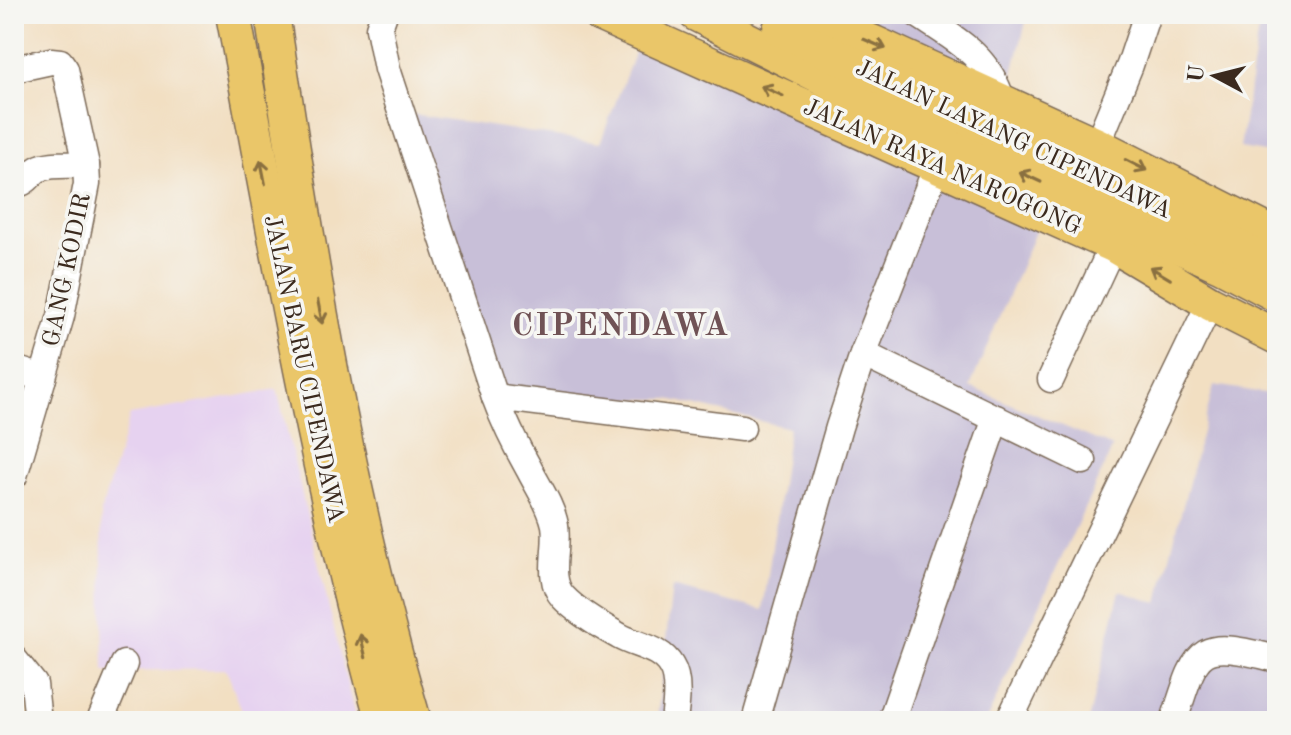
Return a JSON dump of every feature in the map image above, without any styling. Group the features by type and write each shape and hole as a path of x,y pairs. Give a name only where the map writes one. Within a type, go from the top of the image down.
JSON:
{"main road":[{"name":"JALAN BARU CIPENDAWA","path":"233,14 394,653 414,721"},
{"name":"JALAN BARU CIPENDAWA","path":"272,14 295,260 322,468 383,721"},
{"name":"JALAN RAYA NAROGONG","path":"599,14 950,141 1113,245 1210,303 1277,337"},
{"name":"JALAN LAYANG CIPENDAWA","path":"696,14 950,141 1220,265 1277,295"},
{"name":"JALAN LAYANG CIPENDAWA","path":"748,14 950,141 1215,235 1277,268"},
{"path":"803,14 874,43 1097,145 1277,236"}],"street":[{"path":"384,14 379,28 387,69 495,397 506,425 550,508 555,526 556,585 563,597 597,622 621,638 653,650 666,659 676,682 674,721"},
{"path":"917,14 978,57 993,77 1002,101"},
{"path":"1097,145 1147,14"},
{"name":"GANG KODIR","path":"14,69 51,61 60,62 65,69 86,165 87,184 61,316 14,476"},
{"path":"755,721 839,427 863,354 950,141"},
{"path":"14,185 24,183 35,170 44,166 86,165"},
{"path":"1051,379 1113,245"},
{"path":"1009,721 1210,303"},
{"path":"863,354 1083,461"},
{"path":"14,369 43,378"},
{"path":"495,397 742,428"},
{"path":"891,721 996,418"},
{"path":"1174,721 1188,676 1202,655 1215,648 1231,647 1277,659"},
{"path":"14,659 34,684 38,721"},
{"path":"100,721 124,664"}],"shaded area":[{"path":"808,14 1028,14 1002,117 1066,158 970,387 1113,447 986,721 657,721 672,587 763,610 789,428 669,399 484,399 392,111 600,143 648,18 774,78"},
{"path":"1263,14 1277,14 1277,154 1240,148"},
{"path":"1214,385 1277,395 1277,721 1088,721 1120,591 1158,603"},
{"path":"277,389 356,721 246,721 226,669 104,671 101,511 130,415"}],"district":[{"name":"CIPENDAWA","path":"621,327"}]}
